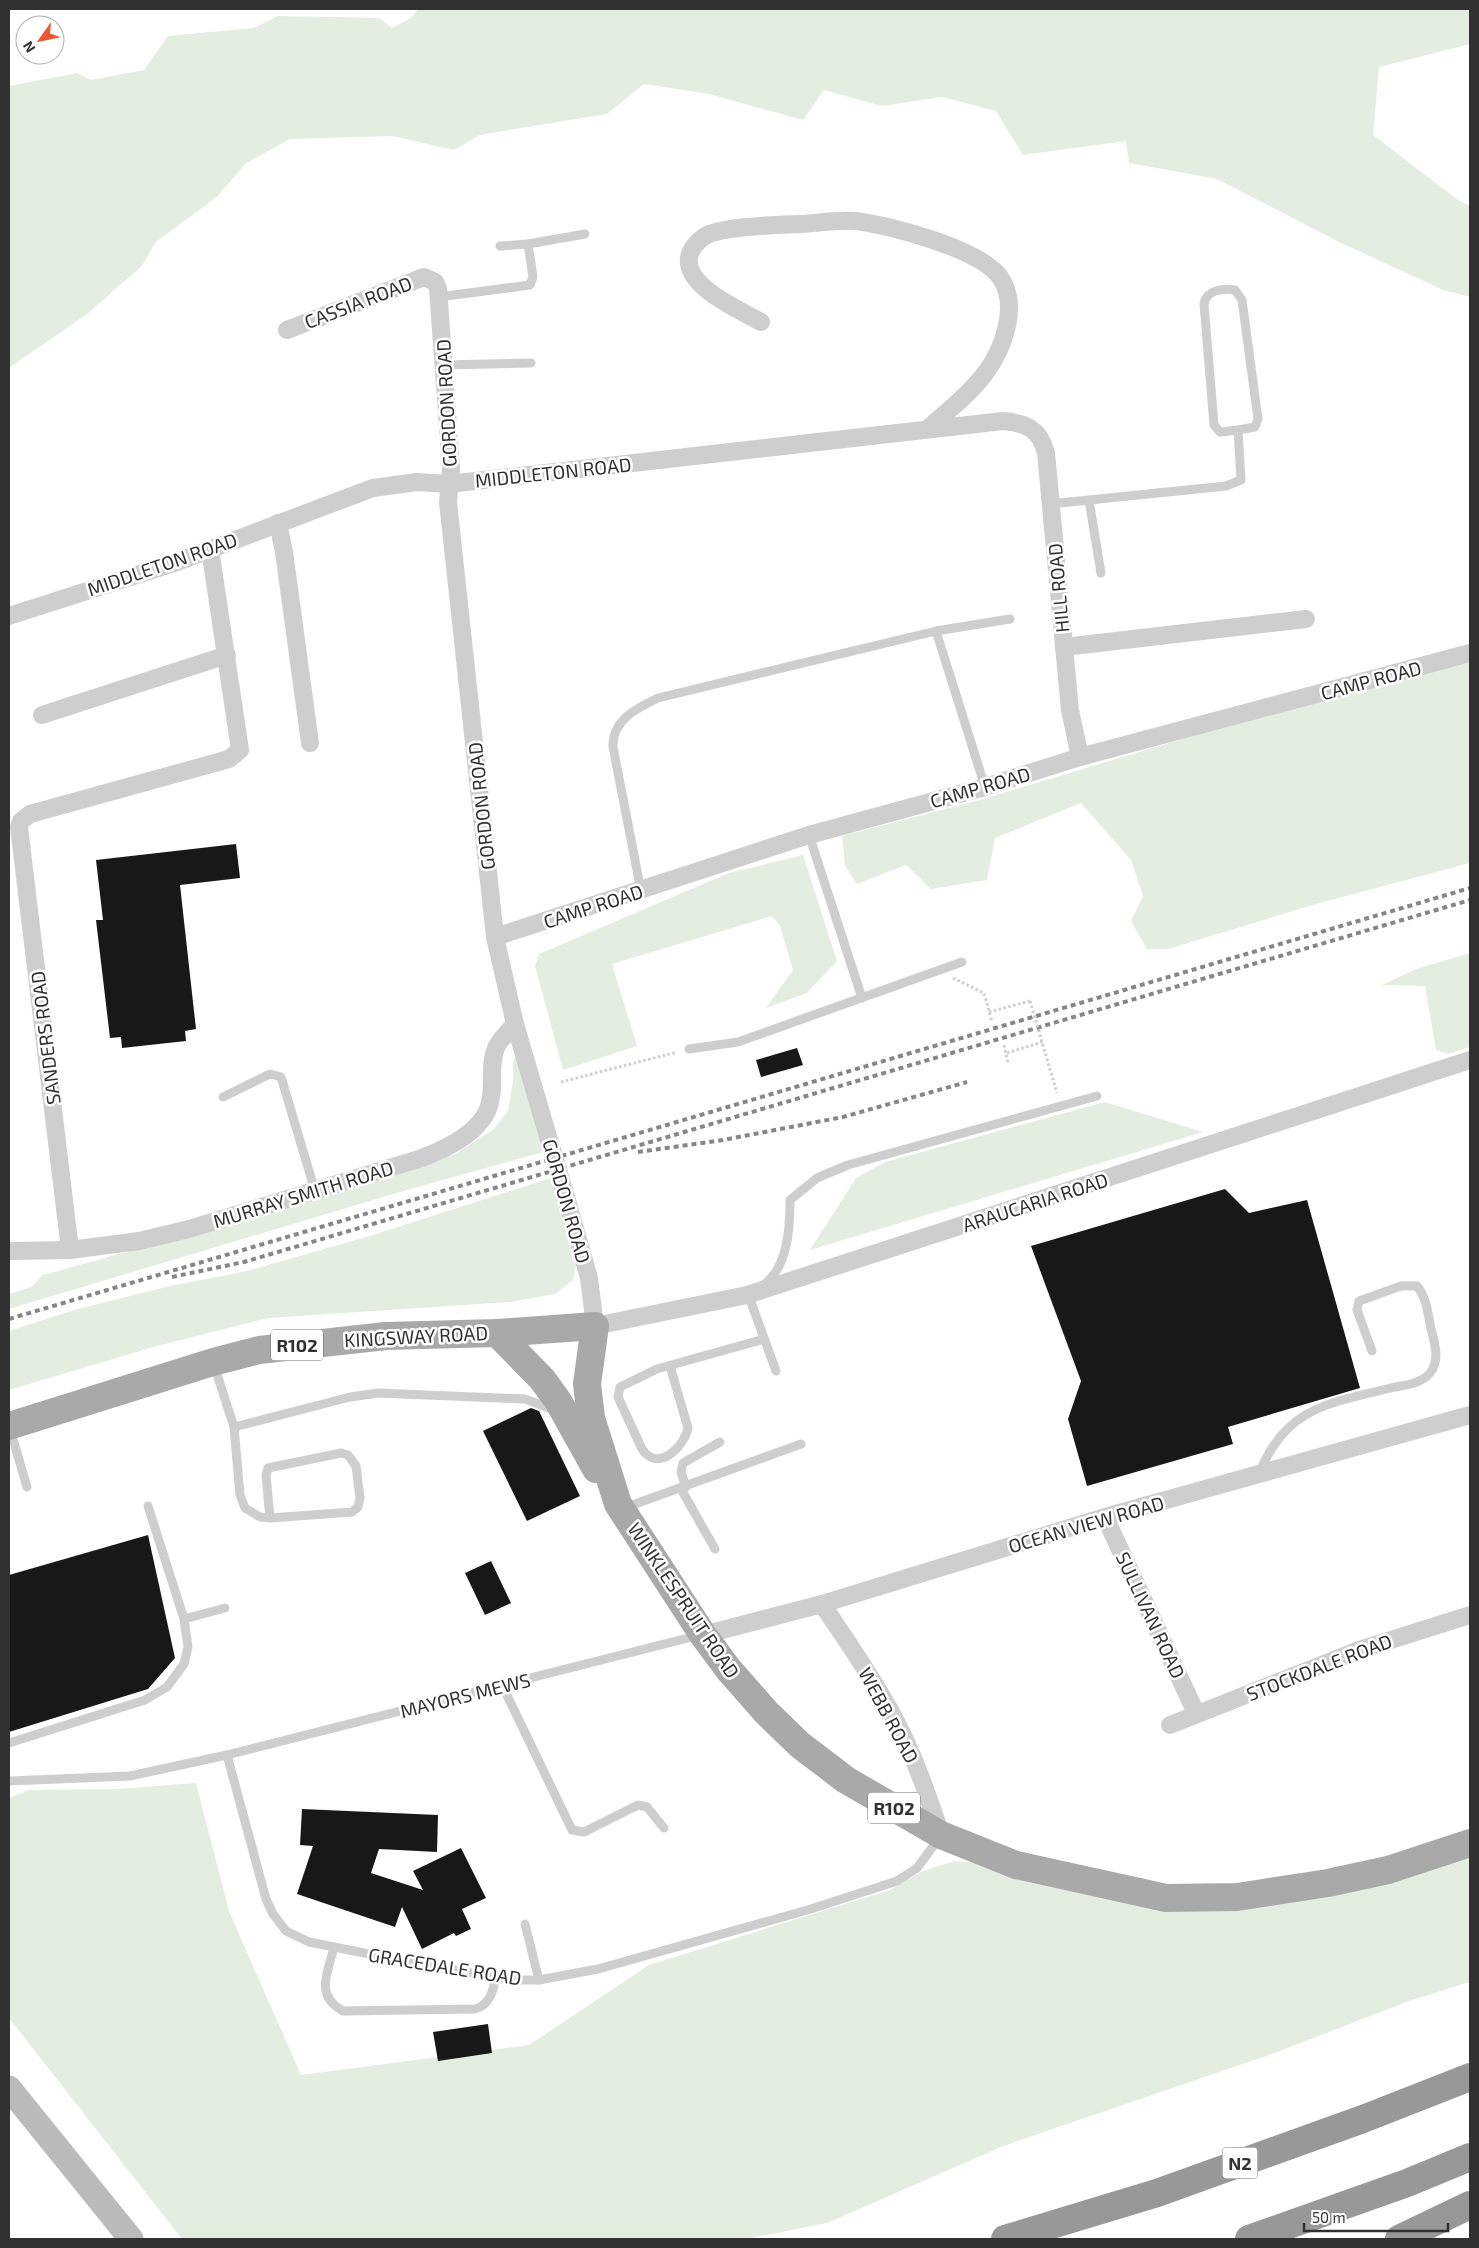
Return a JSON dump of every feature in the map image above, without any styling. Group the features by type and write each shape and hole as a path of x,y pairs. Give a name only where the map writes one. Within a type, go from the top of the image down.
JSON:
{"highway":[{"name":"N2","path":"1005,2239 1157,2193 1363,2119 1470,2076"},
{"path":"1249,2239 1407,2183 1470,2157"},
{"path":"1399,2239 1470,2205"}],"main road":[{"name":"KINGSWAY ROAD","path":"9,1426 213,1362 259,1350 335,1340 386,1336 497,1333 596,1326"},
{"name":"WINKLESPRUIT ROAD","path":"596,1326 587,1384 590,1410 620,1506 703,1635 729,1670 766,1712 800,1745 846,1780 941,1835 1016,1864 1166,1898 1237,1897 1328,1883 1388,1870 1470,1843"},
{"path":"497,1333 542,1379 620,1506"},
{"path":"9,2088 131,2239"}],"street":[{"path":"761,322 700,286 691,274 689,258 694,246 706,236 719,232 778,225 854,222 913,234 956,248 989,266 999,276 1008,292 1006,328 1000,348 984,375 926,430"},
{"name":"CASSIA ROAD","path":"287,330 424,277 430,278"},
{"name":"GORDON ROAD","path":"430,278 435,282 439,297 451,469 448,502 495,937 515,1024 589,1278 596,1326"},
{"name":"MIDDLETON ROAD","path":"9,616 210,549 373,488 417,482 449,484 1003,421 1026,425"},
{"name":"HILL ROAD","path":"1026,425 1035,430 1043,443 1070,710 1080,757"},
{"path":"278,523 284,552 310,743"},
{"path":"42,715 227,655 210,549"},
{"path":"1064,646 1306,619"},
{"name":"CAMP ROAD","path":"495,937 810,835 985,787 1080,757 1470,653"},
{"name":"SANDERS ROAD","path":"70,1250 19,827 21,821 30,814 229,759 237,754 241,746 227,655"},
{"name":"MURRAY SMITH ROAD","path":"9,1251 70,1250 139,1241 189,1229 316,1191 422,1158 446,1148 478,1124 488,1109 492,1060 496,1047 515,1024"},
{"name":"ARAUCARIA ROAD","path":"596,1326 747,1295 1470,1060"},
{"name":"OCEAN VIEW ROAD","path":"703,1635 822,1604 1105,1517 1470,1415"},
{"name":"SULLIVAN ROAD","path":"1105,1517 1196,1713"},
{"name":"WEBB ROAD","path":"822,1604 877,1686 893,1715 924,1785 941,1835"},
{"name":"STOCKDALE ROAD","path":"1170,1725 1196,1713 1359,1650 1470,1614"}],"lane":[{"path":"500,246 528,244 585,234"},
{"path":"439,297 530,285 533,277 528,244"},
{"path":"1231,290 1240,295 1242,300 1258,419 1255,428 1238,430 1220,432 1214,426 1204,304 1206,295 1231,290"},
{"path":"443,365 531,363"},
{"path":"1050,504 1236,484 1242,477 1238,430"},
{"path":"1089,500 1101,573"},
{"path":"641,891 612,737 618,725 629,714 658,698 936,631 1010,619"},
{"path":"936,631 985,787"},
{"path":"810,835 862,998"},
{"path":"689,1049 738,1042 962,962"},
{"path":"223,1098 270,1074 281,1078 316,1191"},
{"path":"776,1371 747,1295 766,1283 782,1259 790,1230 790,1200 817,1178 848,1165 1096,1096"},
{"path":"1259,1474 1272,1445 1301,1417 1321,1406 1415,1383 1430,1374 1436,1358 1435,1343 1423,1295 1417,1286 1401,1286 1359,1301 1357,1310 1372,1351"},
{"path":"670,1366 688,1428 680,1448 663,1457 654,1458 647,1455 642,1449 617,1394 620,1387 635,1378 670,1366 764,1339"},
{"path":"213,1362 234,1427 242,1503 251,1514 270,1518 347,1514 352,1512 358,1507 360,1498 354,1460 348,1455 341,1454 268,1468 266,1475 270,1518"},
{"path":"234,1427 350,1397 388,1392 525,1399 548,1407 572,1428"},
{"path":"9,1426 27,1487"},
{"path":"715,1549 684,1488 681,1472 683,1463 720,1442"},
{"path":"620,1506 684,1488 801,1444"},
{"path":"9,1743 145,1700 167,1687 184,1664 188,1647 184,1619 148,1506"},
{"path":"184,1619 225,1608"},
{"name":"MAYORS MEWS","path":"9,1781 130,1776 227,1755 703,1635"},
{"path":"502,1685 572,1830 584,1832 638,1805 647,1807 664,1828"},
{"name":"GRACEDALE ROAD","path":"227,1755 266,1898 273,1914 286,1931 309,1942 496,1977 538,1980 598,1969 811,1909 896,1881 917,1868 941,1835"},
{"path":"525,1924 538,1980"},
{"path":"334,1947 325,1989 327,1997 333,2005 344,2011 475,2009 487,2003 492,1994 496,1977"}],"path":[{"path":"945,968 955,981 984,993 992,1022"},
{"path":"989,1012 1030,1001 1057,1093"},
{"path":"1007,1053 1042,1042"},
{"path":"1004,1045 1008,1063"},
{"path":"561,1082 689,1049"}],"green space":[{"path":"418,9 1470,9 1470,44 1379,67 1373,135 1458,200 1470,206 1470,297 1443,290 1339,242 1217,179 1129,163 1126,141 1023,155 996,111 942,97 882,106 824,90 803,120 709,94 644,84 607,114 480,135 454,150 392,136 290,139 245,164 217,197 156,242 142,266 87,314 9,368 9,86 77,73 91,80 144,70 168,36 254,28 278,16 379,18 392,28 411,18"},
{"path":"1470,662 1470,863 1316,904 1168,949 1147,949 1131,921 1143,896 1131,860 1081,803 995,838 987,880 931,889 906,865 857,884 845,866 842,836 983,799 1209,731"},
{"path":"803,855 837,961 807,993 766,1008 793,970 780,926 772,916 612,964 637,1046 563,1070 535,966 539,954 729,873"},
{"path":"1470,953 1470,1047 1448,1054 1436,1050 1425,986 1382,985 1416,969"},
{"path":"518,1054 547,1151 393,1194 9,1309 9,1294 31,1287 43,1275 235,1222 455,1154 494,1129 508,1110 513,1081 513,1061"},
{"path":"1105,1102 1203,1132 810,1250 856,1178 885,1162"},
{"path":"554,1177 577,1260 573,1280 555,1294 511,1302 268,1318 157,1346 9,1390 9,1331 74,1310 170,1286 247,1271 373,1235"},
{"path":"196,1783 229,1911 301,2075 529,2045 649,1965 890,1890 923,1871 955,1861 984,1863 1139,1901 1241,1910 1357,1890 1470,1852 1470,1982 1409,2001 1272,2054 1006,2145 827,2223 747,2239 182,2239 9,2018 9,1798 29,1790 118,1789"}],"building":[{"path":"236,844 240,878 180,885 196,1029 185,1031 186,1041 122,1048 121,1037 110,1038 96,920 103,920 96,860"},
{"path":"797,1048 803,1065 761,1077 756,1060"},
{"path":"1225,1189 1249,1213 1307,1200 1360,1388 1228,1427 1233,1444 1087,1486 1068,1419 1081,1381 1031,1246"},
{"path":"531,1408 539,1411 580,1496 527,1521 483,1431"},
{"path":"148,1535 175,1658 148,1689 9,1732 9,1575"},
{"path":"491,1561 511,1603 485,1615 465,1573"},
{"path":"302,1809 438,1815 437,1852 379,1849 371,1873 423,1890 413,1871 461,1848 486,1898 462,1909 471,1929 456,1936 454,1933 422,1949 402,1907 395,1927 297,1894 313,1846 300,1845"},
{"path":"488,2024 492,2053 438,2061 433,2032"}],"railway":[{"path":"9,1319 1470,888"},
{"path":"172,1277 244,1262 1470,900"},
{"path":"638,1152 723,1140 843,1117 967,1082"}]}
